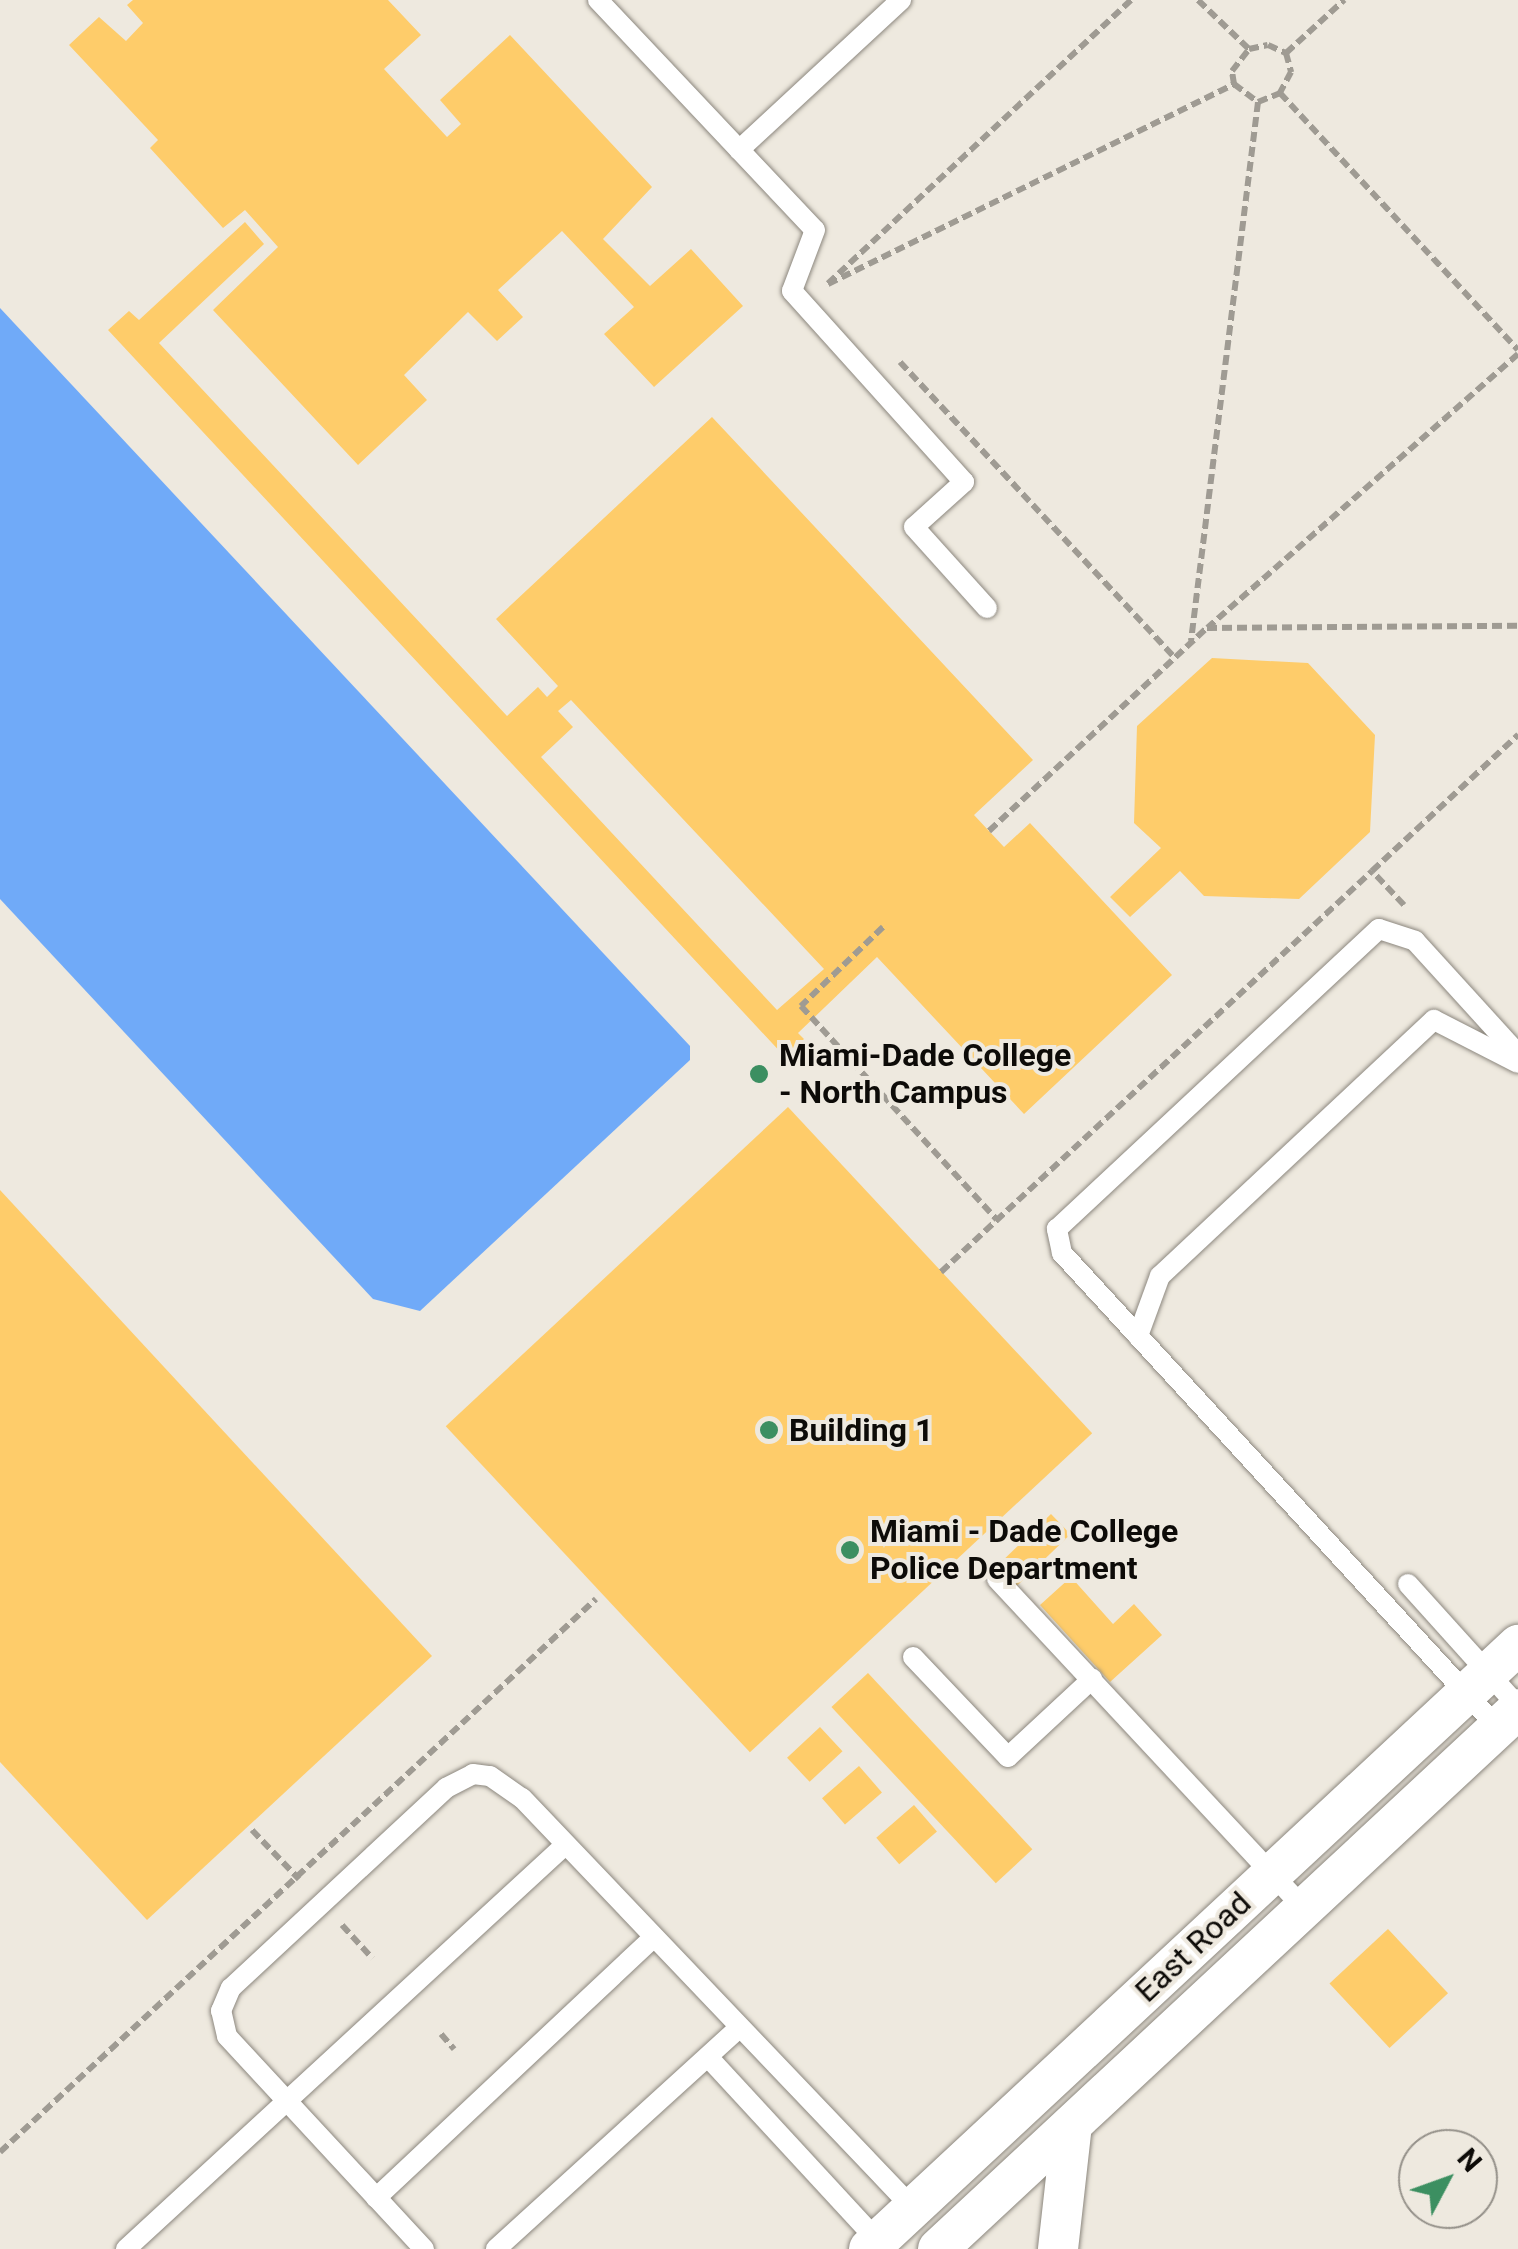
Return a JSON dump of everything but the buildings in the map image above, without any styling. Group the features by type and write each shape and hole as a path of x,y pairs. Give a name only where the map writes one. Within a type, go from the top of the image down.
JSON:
{"street":[{"name":"East Road","path":"877,2246 911,2206 1518,1644"},
{"name":"East Road","path":"945,2247 1511,1714"},
{"path":"1058,2249 1072,2125"},
{"path":"911,2206 945,2247"}],"lane":[{"path":"598,0 814,230 792,290 964,482 914,527 987,608"},
{"path":"739,150 901,0"},
{"path":"1511,1714 1138,1336 1062,1253 1060,1222 1379,928 1415,941 1518,1054"},
{"path":"1138,1336 1160,1276 1434,1020 1518,1063"},
{"path":"997,1579 1304,1908"},
{"path":"1408,1584 1477,1682 1511,1714"},
{"path":"913,1657 1008,1757 1092,1679"},
{"path":"424,2249 227,2036 224,2000 446,1788 473,1774 490,1776 566,1845 651,1940 911,2206"},
{"path":"126,2249 566,1845"},
{"path":"376,2198 651,1940"},
{"path":"496,2249 739,2028"},
{"path":"708,2057 877,2246"}],"path":[{"path":"828,284 1131,0"},
{"path":"1198,0 1249,48"},
{"path":"1286,53 1344,0"},
{"path":"1258,102 1234,84 1232,70 1249,48 1268,45 1286,53"},
{"path":"1258,102 1280,92 1291,72 1286,53"},
{"path":"828,284 1234,84"},
{"path":"989,830 1174,657 1518,352 1280,92"},
{"path":"1192,641 1258,102"},
{"path":"828,284 841,298"},
{"path":"894,356 1174,657"},
{"path":"1207,628 1518,626"},
{"path":"941,1272 1518,734"},
{"path":"1372,871 1412,913"},
{"path":"883,927 801,1006 997,1220"},
{"path":"0,2152 596,1599"},
{"path":"252,1830 307,1887"},
{"path":"341,1924 372,1958"},
{"path":"441,2034 454,2049"}],"water":[{"path":"0,308 690,1046 690,1060 420,1311 373,1299 0,899"}],"place":[{"name":"Miami-Dade College - North Campus","path":"759,1074"},
{"name":"Building 1","path":"769,1430"},
{"name":"Miami - Dade College Police Department","path":"850,1550"}]}
